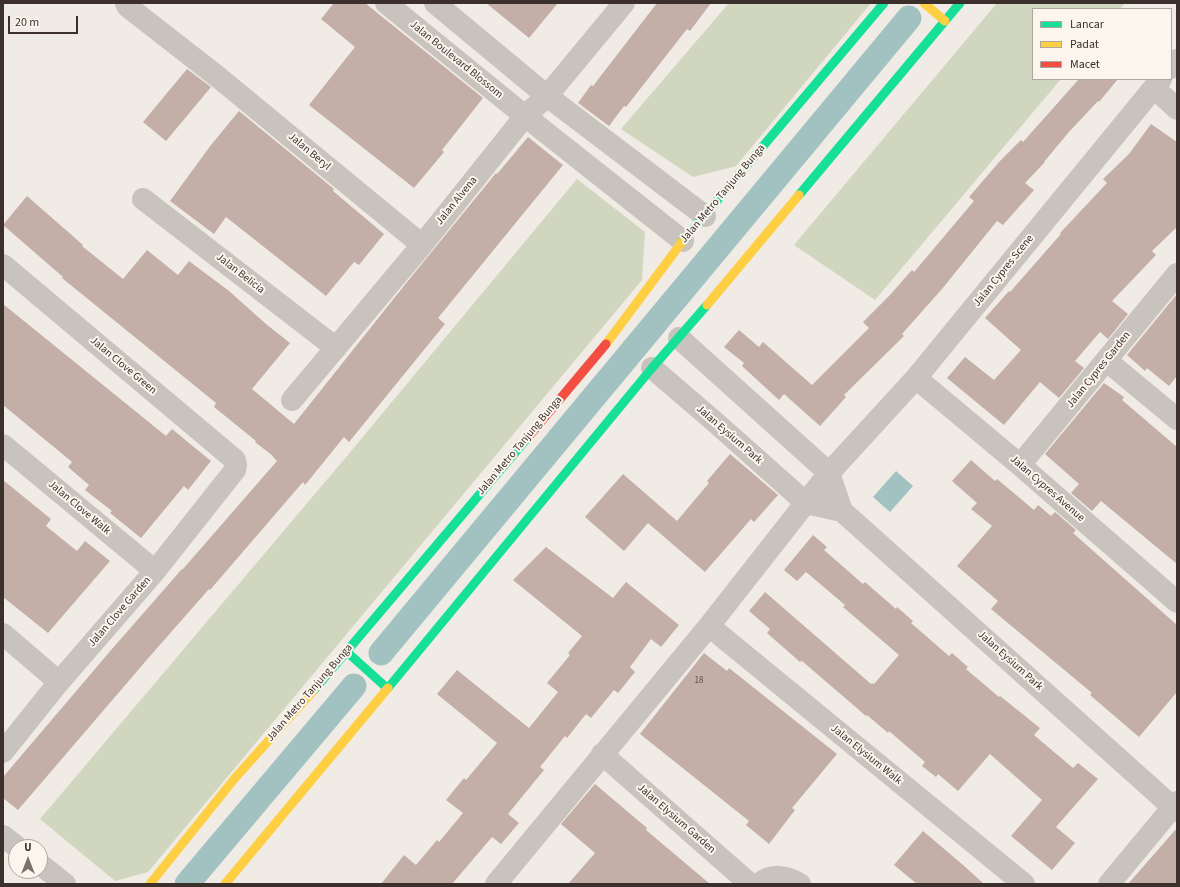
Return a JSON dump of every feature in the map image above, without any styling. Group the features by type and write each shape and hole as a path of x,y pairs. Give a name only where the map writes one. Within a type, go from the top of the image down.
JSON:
{"main road":[{"name":"Jalan Metro Tanjung Bunga","path":"150,884 235,778 347,652 612,337 683,241 884,3"},
{"path":"924,3 945,21"},
{"path":"225,884 652,368 679,338 960,3"},
{"path":"347,652 387,688"}],"street":[{"name":"Jalan Beryl","path":"126,3 422,245"},
{"name":"Jalan Boulevard Blossom","path":"386,3 525,116 683,241"},
{"path":"435,3 547,96 705,216"},
{"name":"Jalan Alvena","path":"292,400 422,245 525,116 547,96 624,3"},
{"name":"Jalan Cypres Scene","path":"496,884 709,626 829,473 916,378 1158,84 1177,109"},
{"name":"Jalan Belicia","path":"143,199 336,348"},
{"name":"Jalan Clove Green","path":"3,265 235,460 235,470"},
{"name":"Jalan Cypres Garden","path":"1020,466 1177,274"},
{"path":"679,338 829,473 842,511"},
{"path":"1107,361 1177,419"},
{"name":"Jalan Eysium Park","path":"652,368 716,422 806,503"},
{"name":"Jalan Cypres Avenue","path":"916,378 1177,602"},
{"name":"Jalan Clove Walk","path":"3,445 155,571"},
{"name":"Jalan Clove Garden","path":"3,752 59,682 155,571 235,470"},
{"path":"806,503 842,511"},
{"name":"Jalan Eysium Park","path":"842,511 1176,807"},
{"name":"Jalan Elysium Walk","path":"709,626 1024,884"},
{"path":"3,634 59,682"},
{"name":"Jalan Elysium Garden","path":"602,754 750,884"},
{"path":"1109,884 1176,807"},
{"path":"48,870 65,884"},
{"path":"759,884 772,877 792,879 800,884"}],"green space":[{"path":"729,3 871,3 736,166 693,177 621,129"},
{"path":"997,3 1125,3 1121,8 1032,8 1032,80 1060,80 875,300 794,245"},
{"path":"577,179 645,232 642,280 148,872 115,881 40,819 347,456"}],"water":[{"path":"896,471 913,486 890,512 873,497"}],"building":[{"path":"334,3 365,3 483,98 442,150 444,152 414,188 309,105 355,47 321,19"},
{"path":"486,3 558,3 529,38"},
{"path":"657,3 711,3 690,31 687,29 626,107 624,106 609,126 578,103 591,85 593,86"},
{"path":"187,69 211,87 166,141 143,122"},
{"path":"1078,80 1117,80 1099,102 1098,101 1068,133 1045,162 1025,183 1034,190 1003,225 997,221 942,289 902,334 904,336 844,395 846,397 820,426 784,394 779,400 742,366 744,363 724,347 739,330 759,347 763,342 812,385 869,328 863,322 912,270 914,272 974,201 969,197 1000,161 1021,140 1023,142"},
{"path":"239,111 334,189 333,191 384,234 359,265 354,262 326,296 226,217 214,234 170,201 211,145"},
{"path":"1151,124 1177,142 1177,227 1152,251 1156,255 1112,301 1128,314 1108,339 1100,332 1075,361 1084,368 1059,398 1040,382 1004,425 947,378 965,357 994,380 1021,350 985,318 1009,291 1010,292 1061,234 1060,233 1107,183 1103,179 1129,154"},
{"path":"528,137 563,165 438,318 445,324 349,442 344,437 305,485 303,482 210,590 209,589 151,655 18,810 3,798 3,777 112,649 277,461 255,442 256,441 214,407 216,403 62,278 63,277 3,225 27,196 83,245 82,246 123,279 147,250 178,275 189,261 229,291 290,343 252,389 294,424 403,287 496,173 497,174"},
{"path":"1177,294 1177,376 1169,386 1147,368 1145,371 1127,355"},
{"path":"3,304 166,436 172,429 211,461 188,490 184,486 141,538 110,513 112,511 85,490 89,485 68,467 72,462 3,405"},
{"path":"1104,383 1124,397 1122,400 1177,447 1177,564 1101,501 1092,511 1071,493 1079,484 1045,454"},
{"path":"730,454 778,495 754,522 751,519 705,572 648,523 624,551 585,517 623,474 677,521 709,483 707,481"},
{"path":"971,460 995,481 997,479 1034,510 1038,505 1051,516 1055,512 1076,530 1073,533 1177,625 1177,692 1139,737 1090,695 1092,693 991,609 998,601 957,566 992,526 971,509 977,503 952,481"},
{"path":"3,480 51,519 46,526 77,551 85,541 110,561 48,633 3,597"},
{"path":"813,535 827,547 824,550 863,584 865,582 896,609 897,607 913,621 911,623 949,656 952,653 968,667 966,669 999,697 1000,696 1040,728 1034,735 1073,768 1078,763 1098,779 1056,827 1075,843 1052,870 1011,836 1042,800 990,754 958,791 938,774 936,777 922,766 925,762 889,731 888,733 867,715 866,716 802,661 800,662 767,633 770,629 749,611 765,592 871,684 874,684 899,655 843,607 845,605 806,572 797,581 784,570"},
{"path":"546,547 613,598 626,582 679,625 661,647 651,639 630,667 635,672 618,693 614,690 591,718 586,714 567,738 565,736 540,767 544,770 508,814 519,823 501,844 492,837 452,884 381,884 404,855 416,865 437,840 439,842 463,813 446,800 464,778 466,780 497,743 437,694 457,670 529,728 558,692 547,683 570,655 568,653 582,636 513,580"},
{"path":"704,653 727,671 729,668 837,754 792,808 795,810 769,844 746,825 749,821 640,734"},
{"path":"595,784 647,828 646,830 710,884 568,884 595,853 561,824"},
{"path":"1177,828 1177,884 1128,884"},
{"path":"923,831 984,884 917,884 894,865"}],"waterway":[{"path":"381,653 909,18"},
{"path":"187,884 354,686"}],"traffic: fast":[{"path":"682,242 884,3"},
{"path":"799,195 960,3"},
{"path":"388,688 652,368 707,305"},
{"path":"314,690 529,436"},
{"path":"347,652 387,688"}],"traffic: slow":[{"path":"924,3 945,21"},
{"path":"707,305 799,195"},
{"path":"606,344 682,242"},
{"path":"225,884 388,688"},
{"path":"150,884 235,778 314,690"}],"traffic: jam":[{"path":"529,436 606,344"}]}
